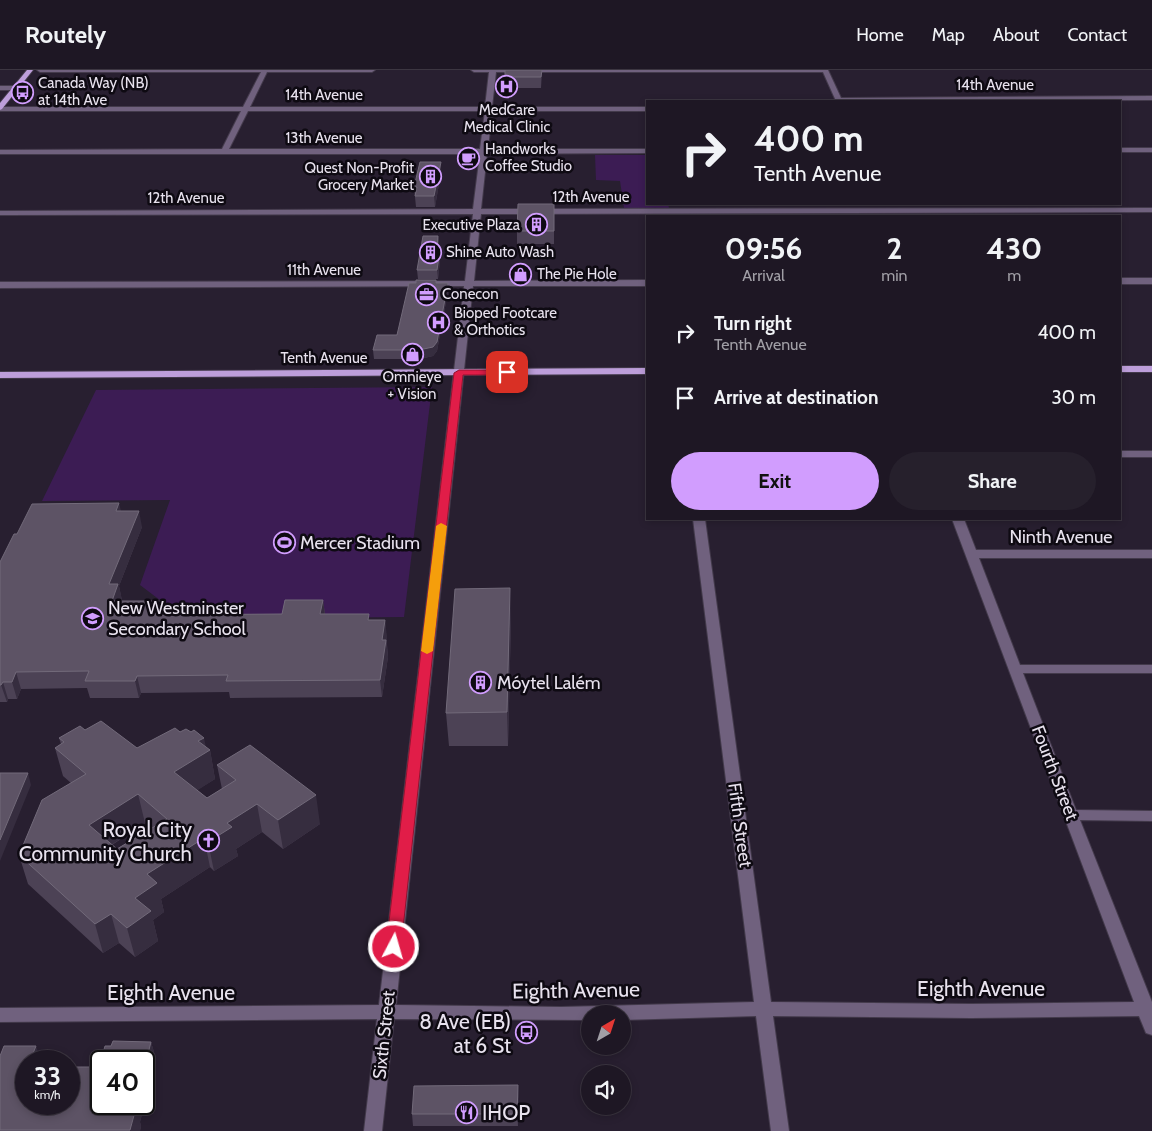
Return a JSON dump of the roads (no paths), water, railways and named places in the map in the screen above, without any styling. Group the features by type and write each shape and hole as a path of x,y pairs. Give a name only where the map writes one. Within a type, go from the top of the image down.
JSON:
{"main road":[{"path":"0,108 30,70"},
{"path":"1121,369 1152,369"},
{"name":"Tenth Avenue","path":"0,374 646,371"}],"street":[{"path":"40,70 372,70"},
{"path":"224,152 264,70"},
{"path":"474,70 825,70 839,100"},
{"name":"Sixth Street","path":"373,1131 493,70"},
{"path":"0,88 15,88"},
{"name":"14th Avenue","path":"943,100 1152,98"},
{"name":"14th Avenue","path":"0,108 646,109"},
{"path":"1121,150 1152,150"},
{"name":"13th Avenue","path":"0,152 646,151"},
{"name":"12th Avenue","path":"0,213 1152,210"},
{"path":"1121,281 1152,281"},
{"name":"11th Avenue","path":"0,285 646,283"},
{"path":"1121,454 1152,454"},
{"name":"Fifth Street","path":"699,520 780,1131"},
{"name":"Fourth Street","path":"958,520 1148,1010 1152,1028"},
{"name":"Ninth Avenue","path":"971,554 1152,554"},
{"path":"1015,669 1152,669"},
{"path":"1071,815 1152,816"},
{"name":"Eighth Avenue","path":"0,1015 387,1012 561,1014 764,1009 1148,1010"}],"place":[{"name":"MedCare Medical Clinic","path":"507,87"},
{"name":"Canada Way (NB) at 14th Ave","path":"22,92"},
{"name":"Handworks Coffee Studio","path":"469,158"},
{"name":"Quest Non-Profit Grocery Market","path":"430,177"},
{"name":"Executive Plaza","path":"536,225"},
{"name":"Shine Auto Wash","path":"430,252"},
{"name":"The Pie Hole","path":"521,274"},
{"name":"Conecon","path":"426,294"},
{"name":"Bioped Footcare & Orthotics","path":"438,322"},
{"name":"Omnieye + Vision","path":"412,354"},
{"name":"Mercer Stadium","path":"284,543"},
{"name":"New Westminster Secondary School","path":"92,618"},
{"name":"Móytel Lalém","path":"481,683"},
{"name":"Royal City Community Church","path":"208,841"},
{"name":"8 Ave (EB) at 6 St","path":"527,1033"},
{"name":"IHOP","path":"466,1112"}]}
